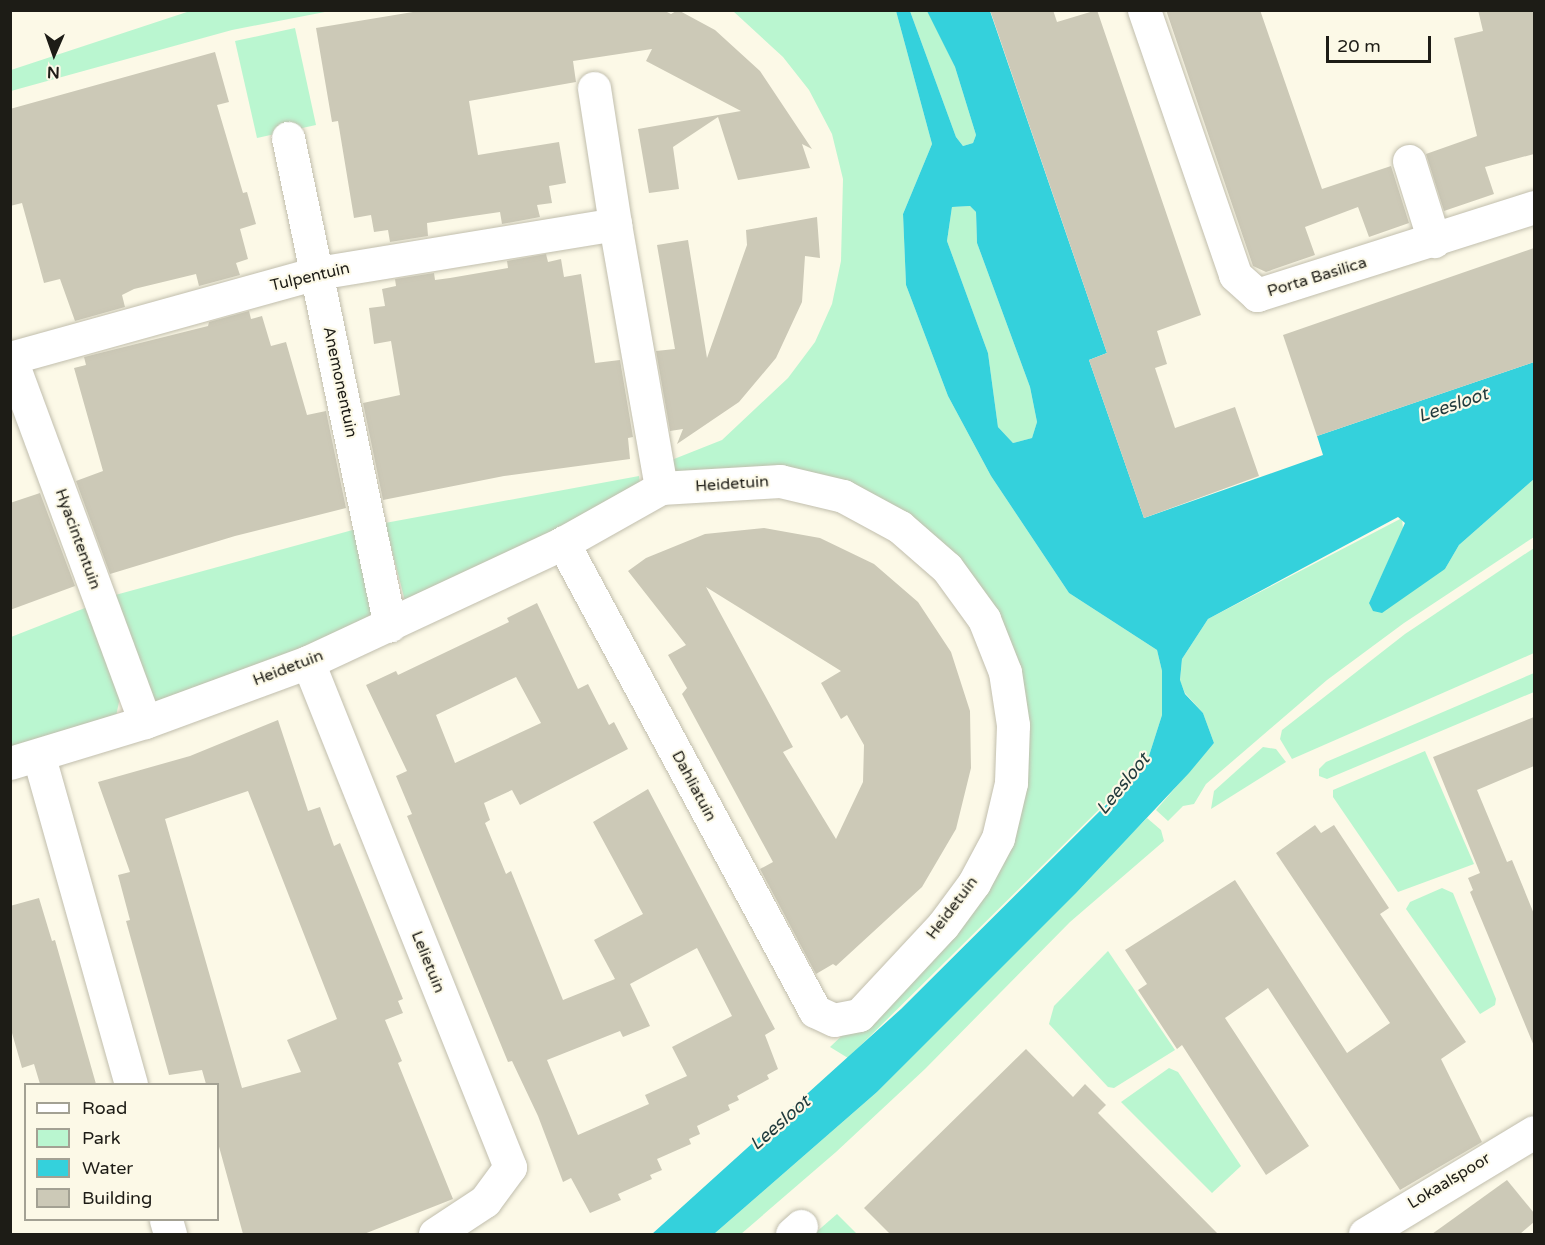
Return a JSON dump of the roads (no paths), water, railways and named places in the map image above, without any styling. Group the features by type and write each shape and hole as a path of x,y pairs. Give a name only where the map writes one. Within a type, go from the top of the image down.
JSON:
{"street":[{"name":"Porta Basilica","path":"1144,10 1236,275 1257,295 1434,241 1534,207"},
{"path":"594,88 661,488"},
{"name":"Anemonentuin","path":"288,138 390,625"},
{"path":"1409,161 1434,241"},
{"name":"Tulpentuin","path":"11,357 318,273 615,224"},
{"name":"Hyacintentuin","path":"11,357 145,722"},
{"name":"Heidetuin","path":"25,760 145,722 308,662 563,543 661,488 780,481 843,496 900,527 946,568 984,618 1005,672 1013,725 1011,783 998,838 974,883 943,925 859,1015 834,1020"},
{"name":"Dahliatuin","path":"563,543 815,1011 834,1020"},
{"name":"Lelietuin","path":"308,662 510,1167 485,1202 435,1234"},
{"path":"25,760 130,1083"},
{"name":"Lokaalspoor","path":"1373,1228 1534,1132"}],"water":[{"name":"Leesloot","path":"896,11 910,11 956,137 963,146 973,143 976,135 955,67 927,11 990,11 1107,353 1089,360 1144,518 1323,455 1317,436 1534,362 1534,479 1459,545 1445,569 1382,613 1373,611 1369,603 1405,523 1398,517 1208,619 1182,659 1180,680 1185,694 1203,713 1214,743 1189,773 1076,893 877,1092 714,1234 652,1234 901,1009 1115,796 1147,762 1162,715 1162,671 1157,650 1069,593 991,476 948,396 906,285 903,214 932,144","holes":["970,206 976,212 977,243 1030,387 1037,422 1032,438 1013,443 998,427 988,353 947,241 952,207"]}]}
